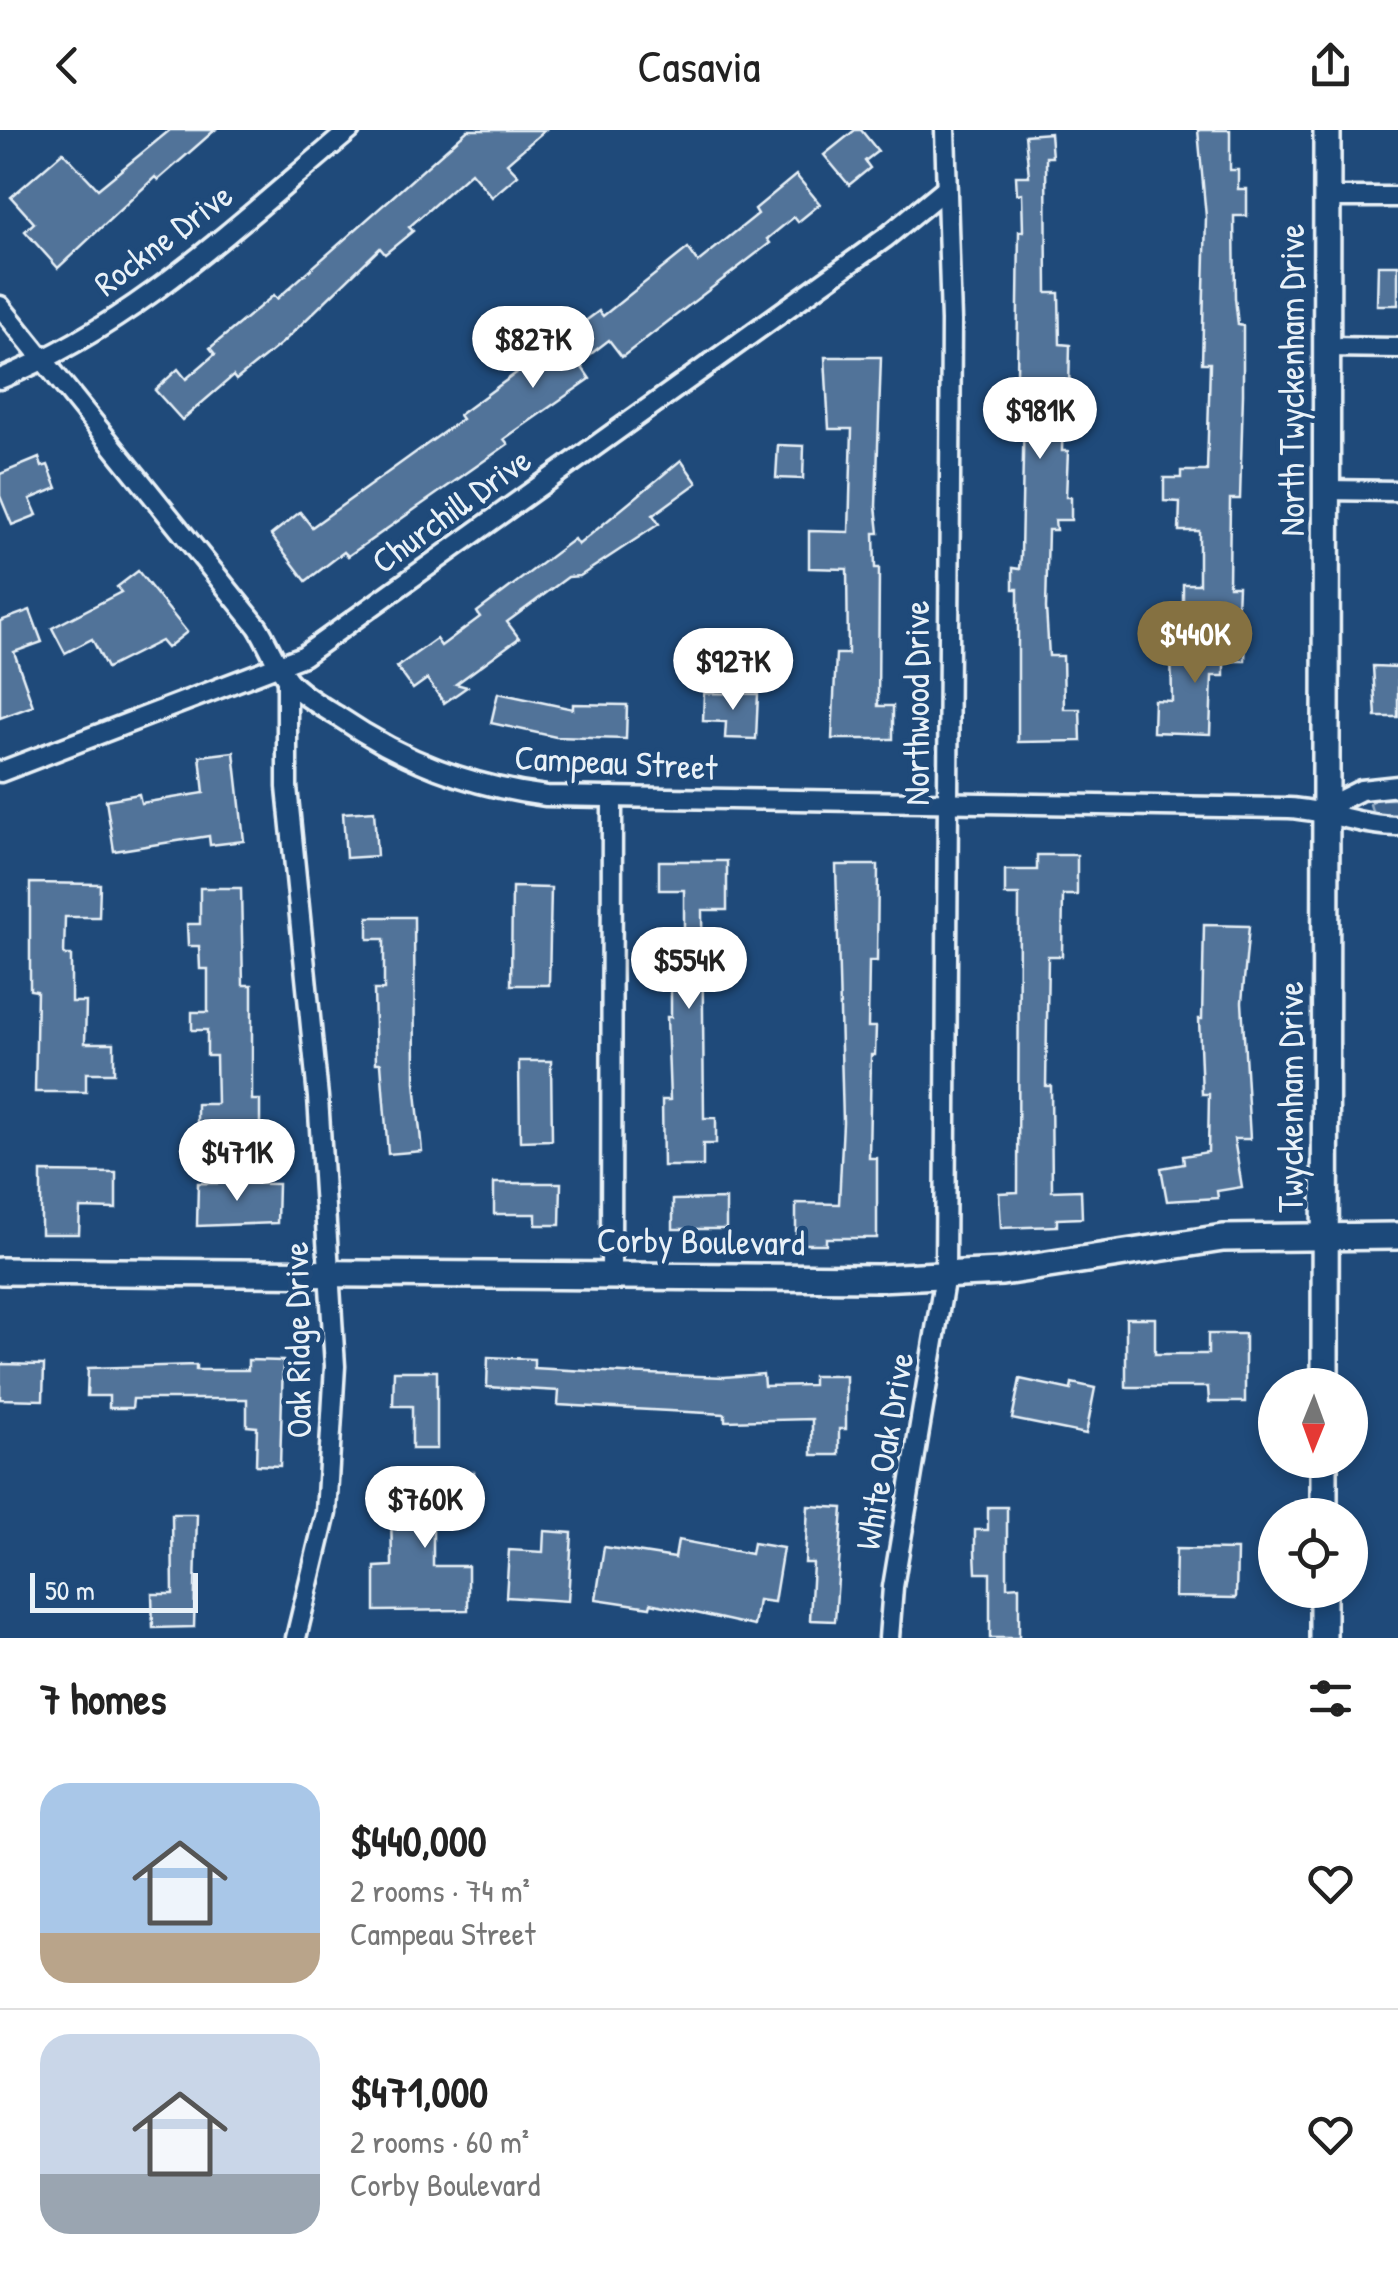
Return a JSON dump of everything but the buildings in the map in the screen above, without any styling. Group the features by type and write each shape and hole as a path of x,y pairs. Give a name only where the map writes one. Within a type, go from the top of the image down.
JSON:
{"street":[{"name":"Rockne Drive","path":"0,379 42,360 174,276 350,130"},
{"name":"Northwood Drive","path":"945,130 951,321 945,1276"},
{"name":"North Twyckenham Drive","path":"1324,810 1326,130"},
{"name":"Churchill Drive","path":"0,772 285,672 885,238 946,188"},
{"path":"1326,197 1398,198"},
{"name":"Campeau Street","path":"0,306 258,627 285,672 369,738 452,776 500,790 612,798 1324,810 1378,826 1398,826"},
{"path":"1326,346 1398,348"},
{"path":"1325,490 1398,490"},
{"name":"Oak Ridge Drive","path":"285,672 287,787 332,1273 335,1366 326,1514 296,1638"},
{"name":"Campeau Street","path":"1324,810 1361,790 1398,786"},
{"path":"611,1275 612,798"},
{"name":"Twyckenham Drive","path":"1324,810 1324,1368"},
{"name":"Corby Boulevard","path":"0,1271 945,1276 1002,1272 1222,1238 1398,1236"},
{"name":"White Oak Drive","path":"889,1638 893,1587 945,1276"},
{"path":"1323,1608 1323,1638"}],"shaded area":[{"path":"1375,799 1398,799 1398,819 1373,814 1370,804"}]}
